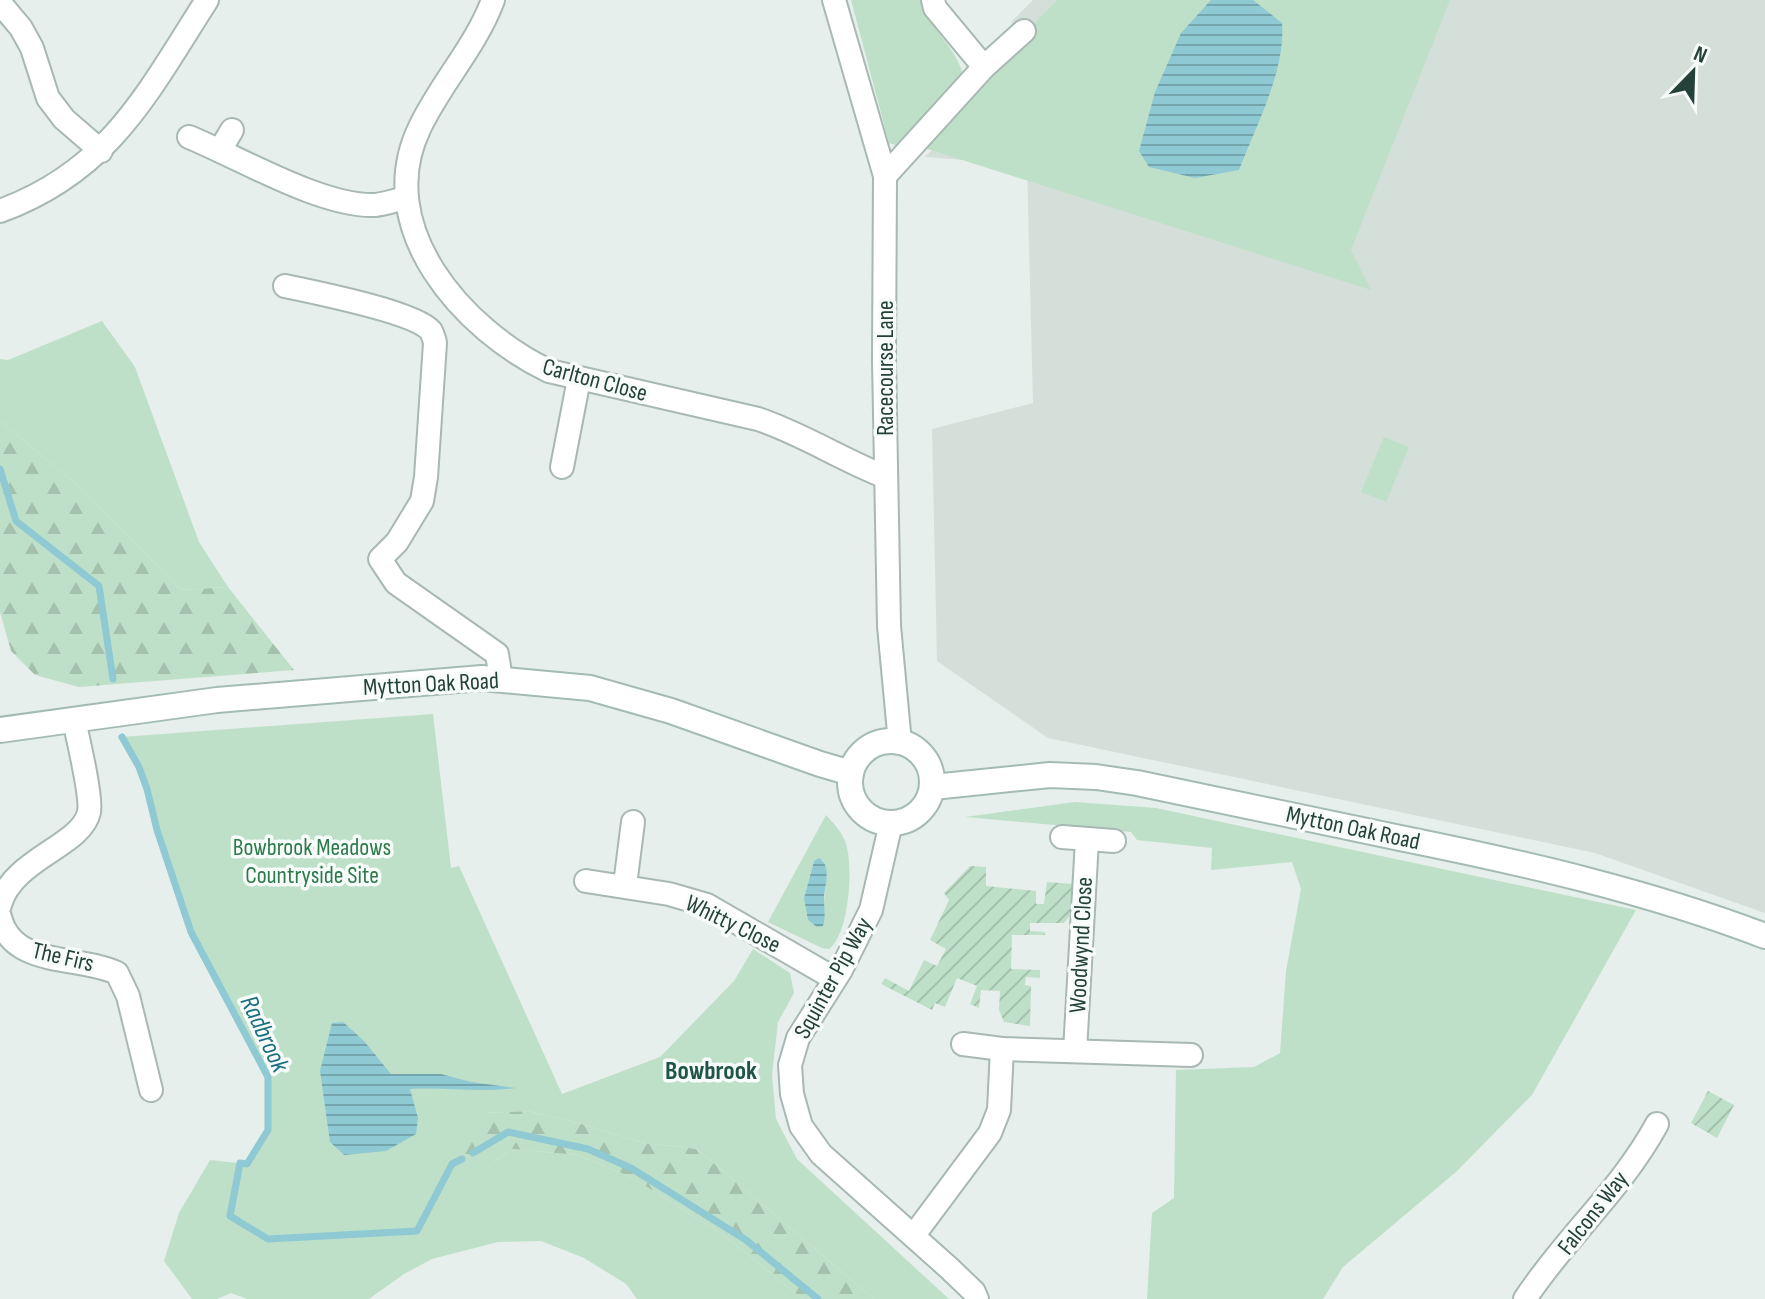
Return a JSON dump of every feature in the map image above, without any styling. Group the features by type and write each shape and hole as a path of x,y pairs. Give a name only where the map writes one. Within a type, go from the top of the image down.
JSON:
{"main road":[{"name":"Mytton Oak Road","path":"0,730 217,700 482,678 590,688 671,711 851,773"},
{"path":"887,742 900,743 913,748 926,759 932,772 933,787 920,811 908,819 891,823 879,821 855,803 850,789 851,773 864,751 887,742"},
{"name":"Mytton Oak Road","path":"933,787 1050,775 1137,783 1602,883 1708,914 1765,936"}],"street":[{"path":"0,211 71,174 101,151 131,117 207,0"},
{"name":"Carlton Close","path":"493,0 455,72 419,128 406,175 406,198 414,229 439,279 474,321 532,363 549,371 758,419 789,430 850,463 886,477"},
{"name":"Racecourse Lane","path":"834,0 885,176 889,626 900,743"},
{"path":"933,0 935,8 984,67"},
{"path":"0,3 21,28 32,48 48,98 64,119 101,151"},
{"path":"885,176 984,67 1024,31"},
{"path":"220,150 232,130"},
{"path":"189,137 314,192 351,203 376,205 406,198"},
{"path":"285,286 392,312 420,323 432,332 435,343 422,501 397,542 380,559 396,583 497,654 501,679"},
{"path":"562,467 579,379"},
{"path":"0,905 7,887 20,872 86,820 89,805 74,720"},
{"path":"625,885 633,822"},
{"name":"Squinter Pip Way","path":"891,823 871,910 835,979 798,1038 790,1065 792,1094 801,1126 821,1154 914,1235 974,1292 977,1299"},
{"path":"1062,837 1114,841"},
{"name":"Woodwynd Close","path":"1075,1051 1087,840"},
{"name":"Whitty Close","path":"586,881 625,885 707,905 835,979"},
{"name":"The Firs","path":"0,917 7,937 26,950 97,965 117,973 128,996 151,1090"},
{"path":"963,1044 1002,1049 1191,1055"},
{"path":"914,1235 990,1133 999,1110 1002,1049"},
{"name":"Falcons Way","path":"1525,1299 1591,1218 1657,1124"}],"shaded area":[{"path":"1033,0 1765,0 1765,913 1595,853 1048,738 937,661 932,429 1033,403 1027,165 925,157 1031,49 1011,22"}],"green space":[{"path":"851,0 921,0 930,20 960,65 964,77 902,147 889,143"},
{"path":"1057,0 1450,0 1351,250 1371,290 915,145"},
{"path":"102,321 135,367 199,542 228,587 181,590 82,489 0,421 0,359 8,360"},
{"path":"0,421 82,489 181,590 228,587 294,670 79,687 35,675 11,651 0,612"},
{"path":"1384,437 1409,447 1386,502 1361,492"},
{"name":"Bowbrook Meadows Countryside Site","path":"433,714 451,868 459,866 562,1094 660,1057 734,981 753,949 790,973 794,993 778,1022 772,1075 776,1119 797,1159 949,1299 874,1299 697,1149 644,1143 528,1111 484,1113 493,1162 513,1149 577,1155 631,1177 722,1234 803,1299 637,1299 626,1284 584,1258 541,1241 498,1242 432,1259 369,1299 247,1299 231,1293 217,1299 192,1299 164,1261 179,1213 210,1160 247,1164 268,1130 268,1077 191,932 157,830 147,789 122,737"},
{"path":"1075,802 1156,808 1636,910 1532,1095 1456,1172 1343,1267 1323,1299 1147,1299 1152,1213 1174,1198 1176,1070 1254,1067 1280,1053 1286,971 1301,889 1292,862 1211,870 1212,848 1137,840 1131,832 965,817"},
{"path":"826,815 837,827 848,851 846,914 836,941 829,949 822,948 768,922","holes":["823,860 827,873 824,901 804,898 814,861"]},
{"path":"970,866 986,867 986,886 1036,891 1036,904 1044,904 1047,882 1073,884 1071,914 1064,923 1030,923 1030,931 1045,932 1045,935 1012,935 1011,969 1040,970 1040,978 1026,977 1025,985 1031,986 1030,1026 1004,1022 999,1010 1000,991 981,990 979,1008 970,1004 977,986 957,978 945,1007 935,1003 932,1010 881,984 885,978 909,991 924,960 937,966 946,949 930,940 949,900 944,893"},
{"path":"1708,1091 1734,1105 1717,1138 1691,1123"},
{"path":"528,1111 644,1143 697,1149 874,1299 803,1299 722,1234 631,1177 577,1155 513,1149 493,1162 471,1163 456,1139 462,1124 484,1113"}],"water":[{"path":"1211,0 1253,0 1282,23 1282,41 1275,79 1239,170 1195,178 1149,167 1139,151 1155,92 1181,33"},
{"path":"819,858 826,866 827,877 824,922 823,926 817,927 808,920 804,898 814,861"},
{"path":"343,1022 364,1041 391,1074 441,1074 516,1088 410,1089 418,1118 416,1134 386,1151 344,1155 330,1142 320,1071 332,1023"}],"waterway":[{"name":"Radbrook","path":"0,469 16,521 99,586 113,679"},
{"name":"Radbrook","path":"122,737 147,789 157,830 191,932 268,1077 268,1130 247,1164 240,1163 230,1216 268,1239 417,1231 452,1164 462,1159"},
{"name":"Radbrook","path":"473,1153 508,1132 588,1149 631,1168 746,1240 818,1299"}],"district":[{"name":"Bowbrook","path":"711,1071"}]}
